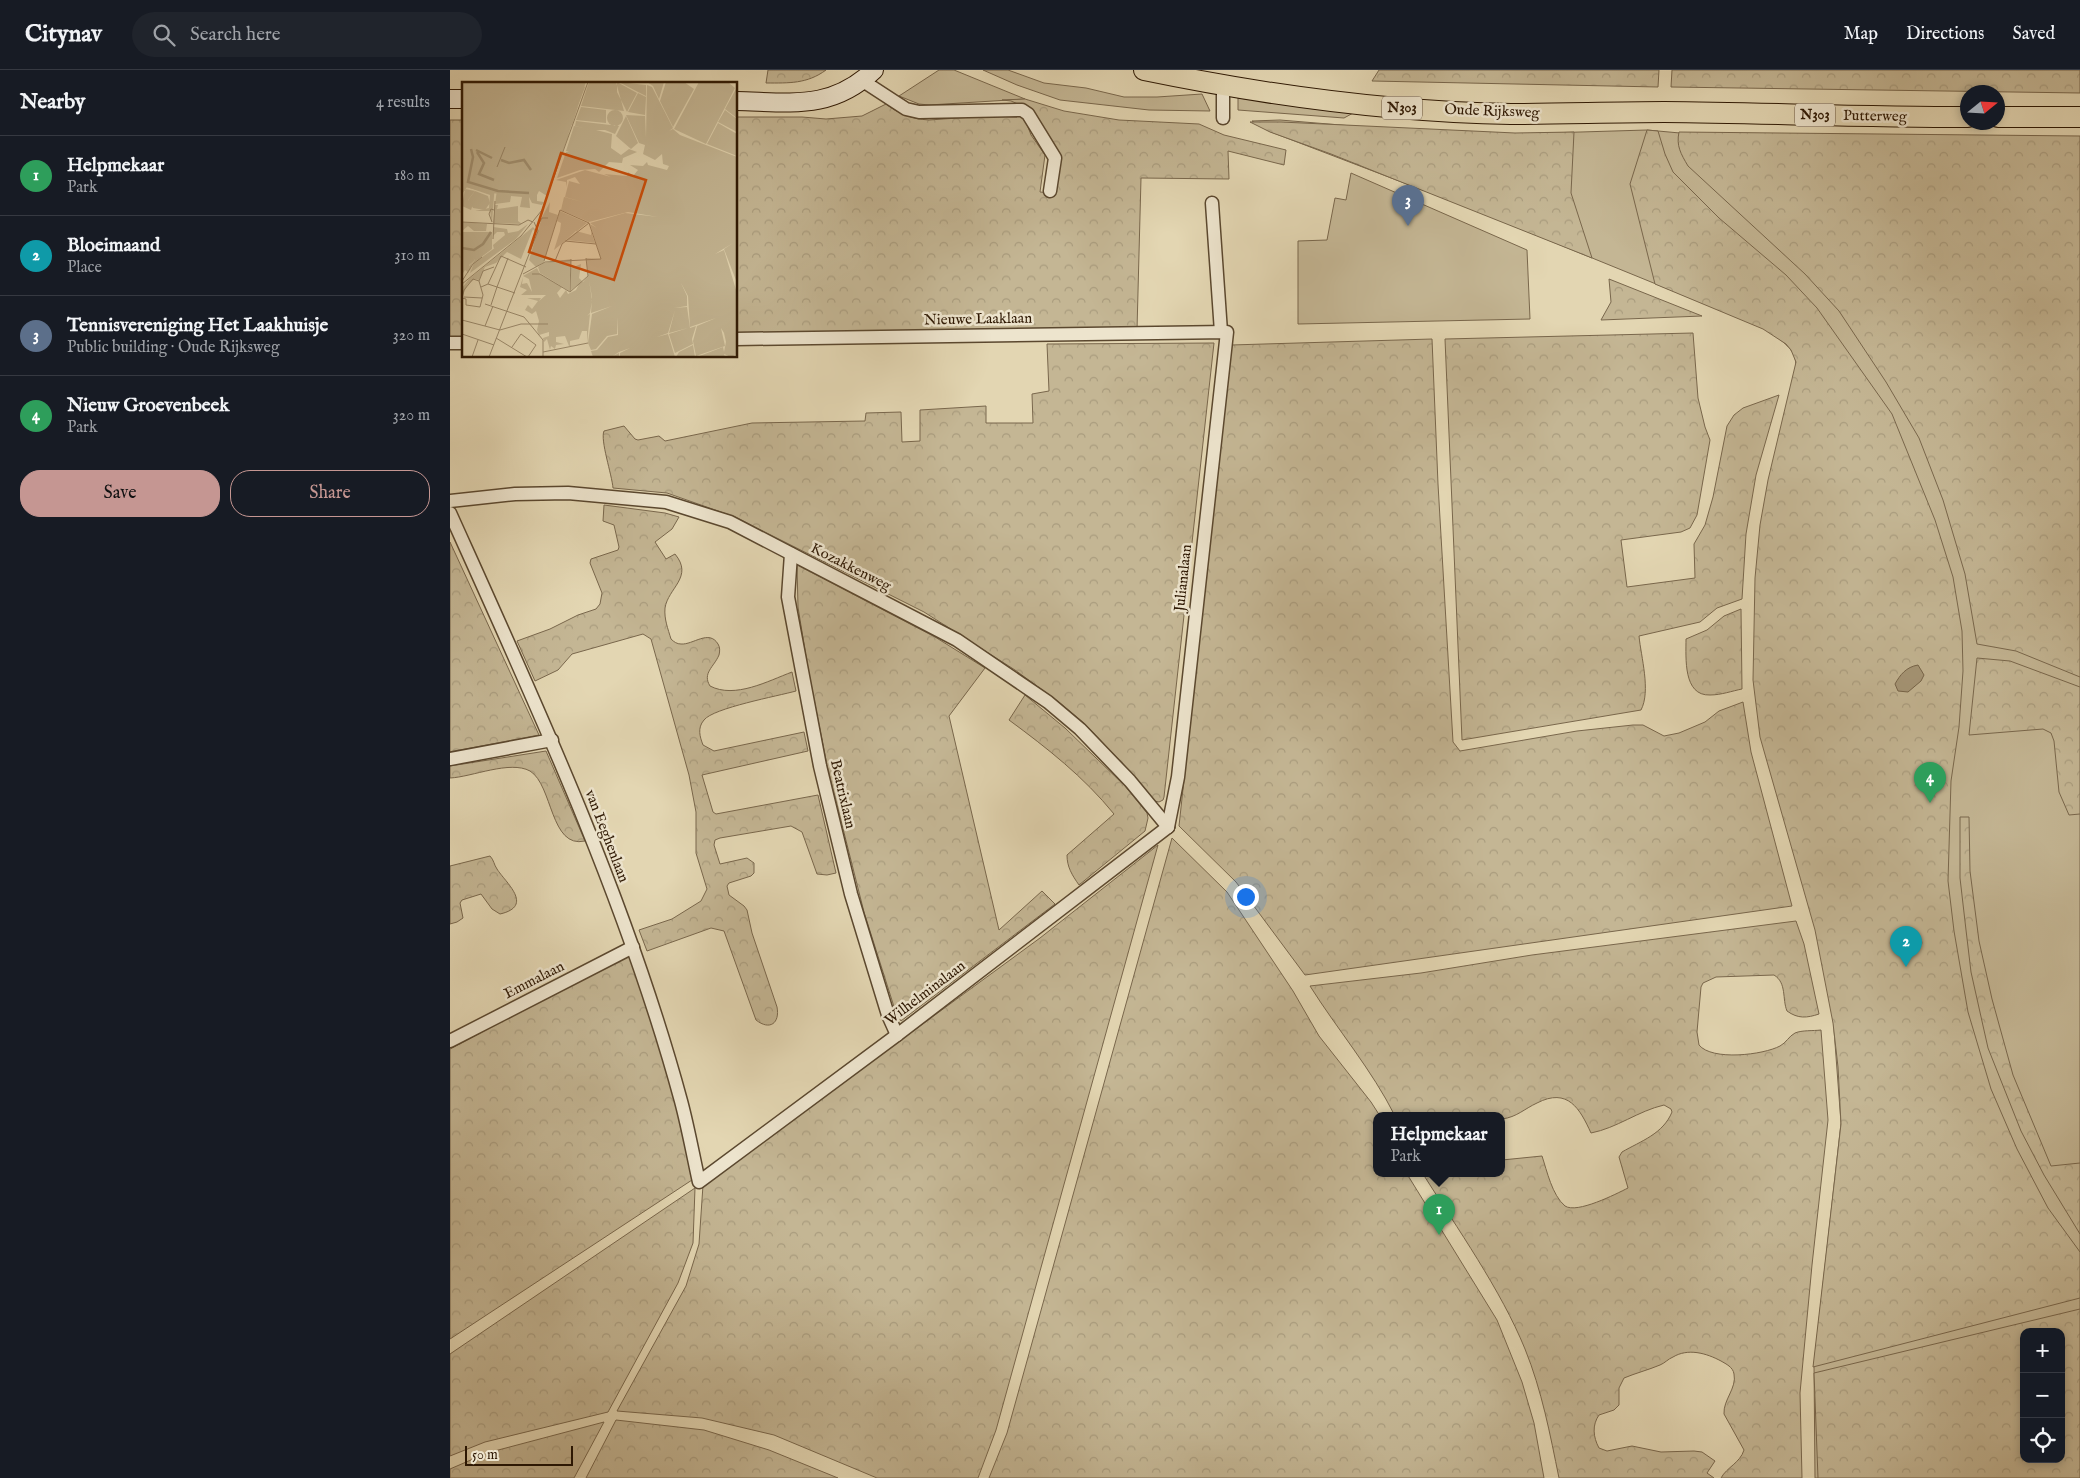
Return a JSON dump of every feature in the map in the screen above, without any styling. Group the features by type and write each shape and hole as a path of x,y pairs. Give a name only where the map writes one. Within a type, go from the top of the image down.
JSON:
{"main road":[{"name":"Oude Rijksweg","path":"1144,70 1223,86 1320,100 1408,108 1510,114 1663,112"},
{"path":"738,101 806,103 844,92 868,76"},
{"name":"Putterweg","path":"1663,112 1960,117"},
{"path":"2005,117 2080,117"}],"street":[{"path":"868,76 906,109 919,112 1022,110 1028,114 1055,158 1050,191"},
{"path":"1223,86 1223,118"},
{"path":"1212,203 1224,332"},
{"name":"Nieuwe Laaklaan","path":"738,339 1224,332"},
{"name":"Julianalaan","path":"1168,827 1178,777 1224,332"},
{"name":"Kozakkenweg","path":"450,501 515,494 568,493 666,502 730,522 957,640 1048,702 1080,730 1130,781 1168,827"},
{"name":"van Eeghenlaan","path":"450,513 552,740 633,947 681,1101 699,1182"},
{"name":"Beatrixlaan","path":"791,554 788,597 820,766 851,894 888,1015 897,1035"},
{"path":"450,759 552,740"},
{"name":"Wilhelminalaan","path":"699,1182 897,1035 1168,827"},
{"name":"Emmalaan","path":"450,1041 633,947"}],"green space":[{"path":"768,70 826,70 819,75 805,80 790,83 766,83"},
{"path":"939,70 954,70 1025,99 929,105 919,104 899,96"},
{"path":"983,70 1008,70 1044,83 1086,88 1124,97 1202,94 1210,111 1149,110 1060,100 1017,85"},
{"path":"1379,70 1659,70 1658,87 1372,81"},
{"path":"1672,70 2080,70 2080,93 2005,92 2005,85 1960,85 1960,91 1671,87"},
{"path":"1238,98 1355,112 1344,118 1238,110"},
{"path":"1025,99 1064,111 1119,120 1199,124 1224,135 1286,150 1284,165 1228,151 1229,179 1141,178 1137,330 738,335 738,117 826,119 862,116 886,104 906,115 929,120 1016,114 1025,119 1031,135 1045,155 1040,192 1052,193 1056,158 1025,107 1011,101 1002,100"},
{"path":"450,120 462,120 462,338 450,338"},
{"path":"1280,120 1401,130 1514,134 1647,130 1680,133 2080,137 2080,1478 1815,1478 1814,1365 1841,1123 1787,405 1794,378 1795,360 1793,353 1778,338 1764,328 1467,207 1271,132 1252,121"},
{"path":"1250,122 1515,133 1574,132 1571,193 1592,258 1331,154 1270,132"},
{"path":"1647,130 1658,131 1673,172 1719,218 1786,275 1817,308 1892,414 1935,520 1953,577 1962,631 1963,671 1959,727 1951,781 1948,881 1954,931 1968,1012 1991,1089 2017,1149 2048,1208 2080,1252 2080,1298 1813,1367 1841,1124 1838,1067 1833,1023 1815,930 1760,737 1753,680 1755,578 1760,525 1768,480 1796,362 1786,344 1763,329 1655,284 1630,184"},
{"path":"1679,132 2080,136 2080,677 2016,651 1977,644 1965,574 1943,500 1919,438 1886,382 1839,311 1805,274 1688,166 1681,154"},
{"path":"1351,173 1527,250 1530,319 1298,324 1298,241 1327,240 1335,198 1346,200"},
{"path":"1609,279 1702,316 1601,320 1611,302"},
{"path":"1693,333 1698,398 1710,440 1697,515 1690,528 1681,532 1621,540 1627,587 1695,578 1694,544 1705,525 1713,497 1727,426 1734,415 1743,408 1779,395 1756,475 1746,534 1742,599 1717,608 1700,622 1639,636 1645,684 1644,702 1641,710 1462,740 1445,339"},
{"path":"1432,339 1438,484 1453,742 1460,751 1577,731 1633,725 1643,725 1664,736 1679,733 1705,722 1719,711 1743,702 1751,752 1792,906 1305,975 1236,882 1179,826 1231,345"},
{"path":"1214,343 1164,797 1159,802 1154,801 1125,766 1085,724 1060,703 1015,670 924,612 735,517 667,493 613,488 605,450 604,431 624,426 635,439 659,436 665,441 752,423 865,421 866,413 901,412 902,442 920,441 920,410 986,406 986,423 1033,423 1032,394 1049,391 1047,344"},
{"path":"604,505 665,513 679,517 672,529 655,542 666,559 675,554 682,569 681,576 667,601 665,608 666,620 671,639 677,643 686,644 710,638 718,644 720,649 719,655 707,677 710,686 720,690 741,690 792,672 796,691 720,711 704,720 700,729 703,745 714,751 804,732 808,751 702,775 713,812 716,814 818,795 836,873 827,875 817,874 802,832 791,826 715,840 714,845 720,864 747,858 754,863 754,873 751,876 729,883 727,886 729,895 747,910 752,933 777,1007 777,1017 773,1024 770,1025 756,1020 724,931 711,928 647,951 639,930 672,919 701,901 707,889 696,853 696,812 689,775 651,639 643,634 572,654 558,670 535,681 517,641 596,609 600,604 602,593 590,563 591,559 618,550 619,547 614,525 603,521"},
{"path":"450,542 539,735 450,752"},
{"path":"797,565 935,637 985,668 949,716 999,930 1042,891 1055,904 901,1021 896,1013 864,912 827,765 798,607"},
{"path":"1741,609 1742,689 1714,695 1701,694 1691,683 1688,674 1686,639 1707,630 1724,616"},
{"path":"1977,658 2010,661 2080,687 2080,814 2069,815 2059,792 2054,741 2051,733 2043,729 1969,735"},
{"path":"1025,695 1065,728 1125,786 1147,813 1148,818 1145,831 1079,885 1070,871 1067,855 1114,814 1064,764 1009,720"},
{"path":"546,751 585,841 574,841 565,835 558,826 538,778 530,771 512,767 450,778 450,766"},
{"path":"1960,817 1969,817 1970,871 1979,941 1992,999 2013,1075 2051,1166 2080,1163 2080,1234 2044,1175 2021,1131 1988,1048 1971,972 1960,878"},
{"path":"1172,838 1227,892 1293,991 1319,1036 1377,1112 1373,1112 1373,1177 1409,1177 1497,1320 1522,1382 1534,1423 1544,1478 989,1478 1007,1433"},
{"path":"1158,845 996,1430 978,1478 877,1478 774,1435 702,1418 617,1411 686,1286 699,1244 703,1185 1040,938"},
{"path":"490,856 515,893 517,900 515,905 510,910 500,914 492,909 481,894 462,900 460,903 463,918 450,924 450,866"},
{"path":"1796,921 1804,944 1819,1014 1803,1017 1787,1011 1783,987 1774,975 1716,977 1703,983 1701,987 1697,1032 1699,1045 1706,1050 1726,1055 1738,1055 1772,1049 1782,1045 1793,1034 1798,1032 1821,1030 1828,1120 1800,1393 1802,1478 1721,1478 1740,1458 1744,1450 1724,1414 1724,1409 1734,1384 1734,1374 1731,1368 1721,1361 1703,1354 1691,1352 1679,1354 1660,1365 1624,1378 1619,1388 1619,1405 1614,1410 1599,1415 1595,1423 1595,1440 1599,1448 1607,1451 1632,1446 1661,1452 1702,1452 1715,1461 1707,1473 1714,1478 1559,1478 1545,1413 1525,1349 1504,1304 1425,1177 1505,1177 1505,1160 1542,1156 1550,1182 1560,1201 1565,1206 1571,1208 1587,1205 1628,1188 1619,1157 1622,1152 1644,1140 1663,1126 1672,1112 1671,1109 1664,1105 1654,1108 1601,1131 1591,1133 1572,1103 1565,1099 1557,1098 1532,1105 1516,1115 1505,1118 1505,1112 1393,1112 1376,1082 1310,986 1421,973 1532,955"},
{"path":"630,953 677,1104 692,1180 450,1339 450,1049"},
{"path":"695,1188 693,1243 678,1283 608,1412 485,1442 450,1456 450,1354"},
{"path":"2080,1309 2080,1478 1818,1478 1814,1373"},
{"path":"616,1420 704,1430 769,1450 838,1478 586,1478"},
{"path":"604,1422 574,1478 450,1478 450,1469 487,1453"}],"shaded area":[{"path":"1918,665 1924,675 1921,681 1908,692 1898,691 1895,684 1899,678 1904,672"}],"place":[{"name":"Tennisvereniging Het Laakhuisje","path":"1408,226"},
{"name":"Nieuw Groevenbeek","path":"1930,803"},
{"name":"Bloeimaand","path":"1906,967"},
{"name":"Helpmekaar","path":"1439,1235"}]}
